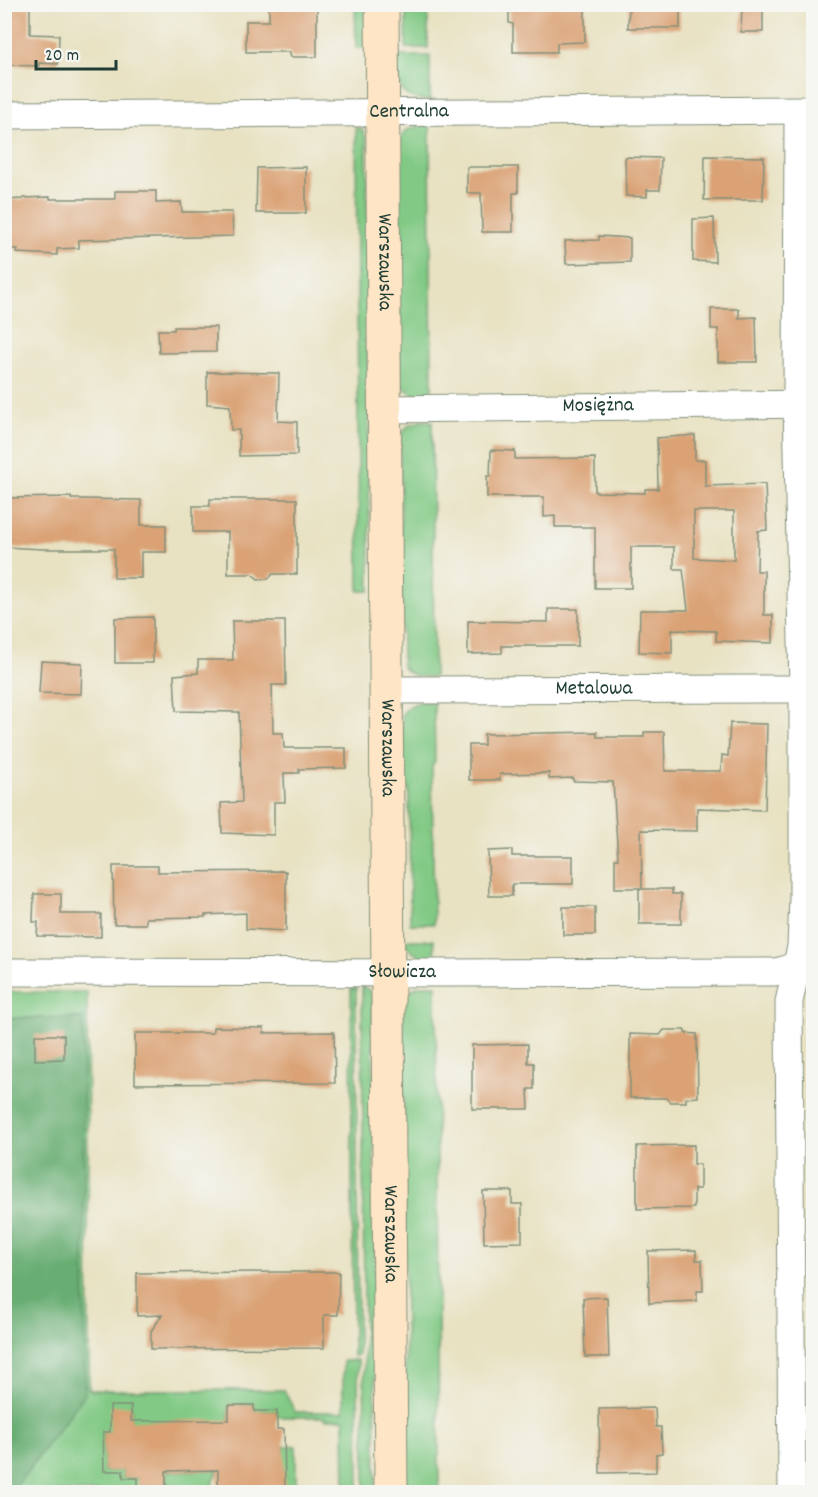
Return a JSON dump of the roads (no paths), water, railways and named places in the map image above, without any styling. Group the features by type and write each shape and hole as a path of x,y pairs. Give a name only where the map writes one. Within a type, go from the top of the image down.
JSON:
{"street":[{"name":"Warszawska","path":"382,4 391,1492"},
{"name":"Centralna","path":"4,115 806,110"},
{"path":"792,1492 789,1002 805,960 801,946 806,110"},
{"name":"Mosiężna","path":"384,409 805,404"},
{"name":"Metalowa","path":"386,690 803,689"},
{"name":"Słowicza","path":"4,972 775,972 787,970 805,960"}]}
